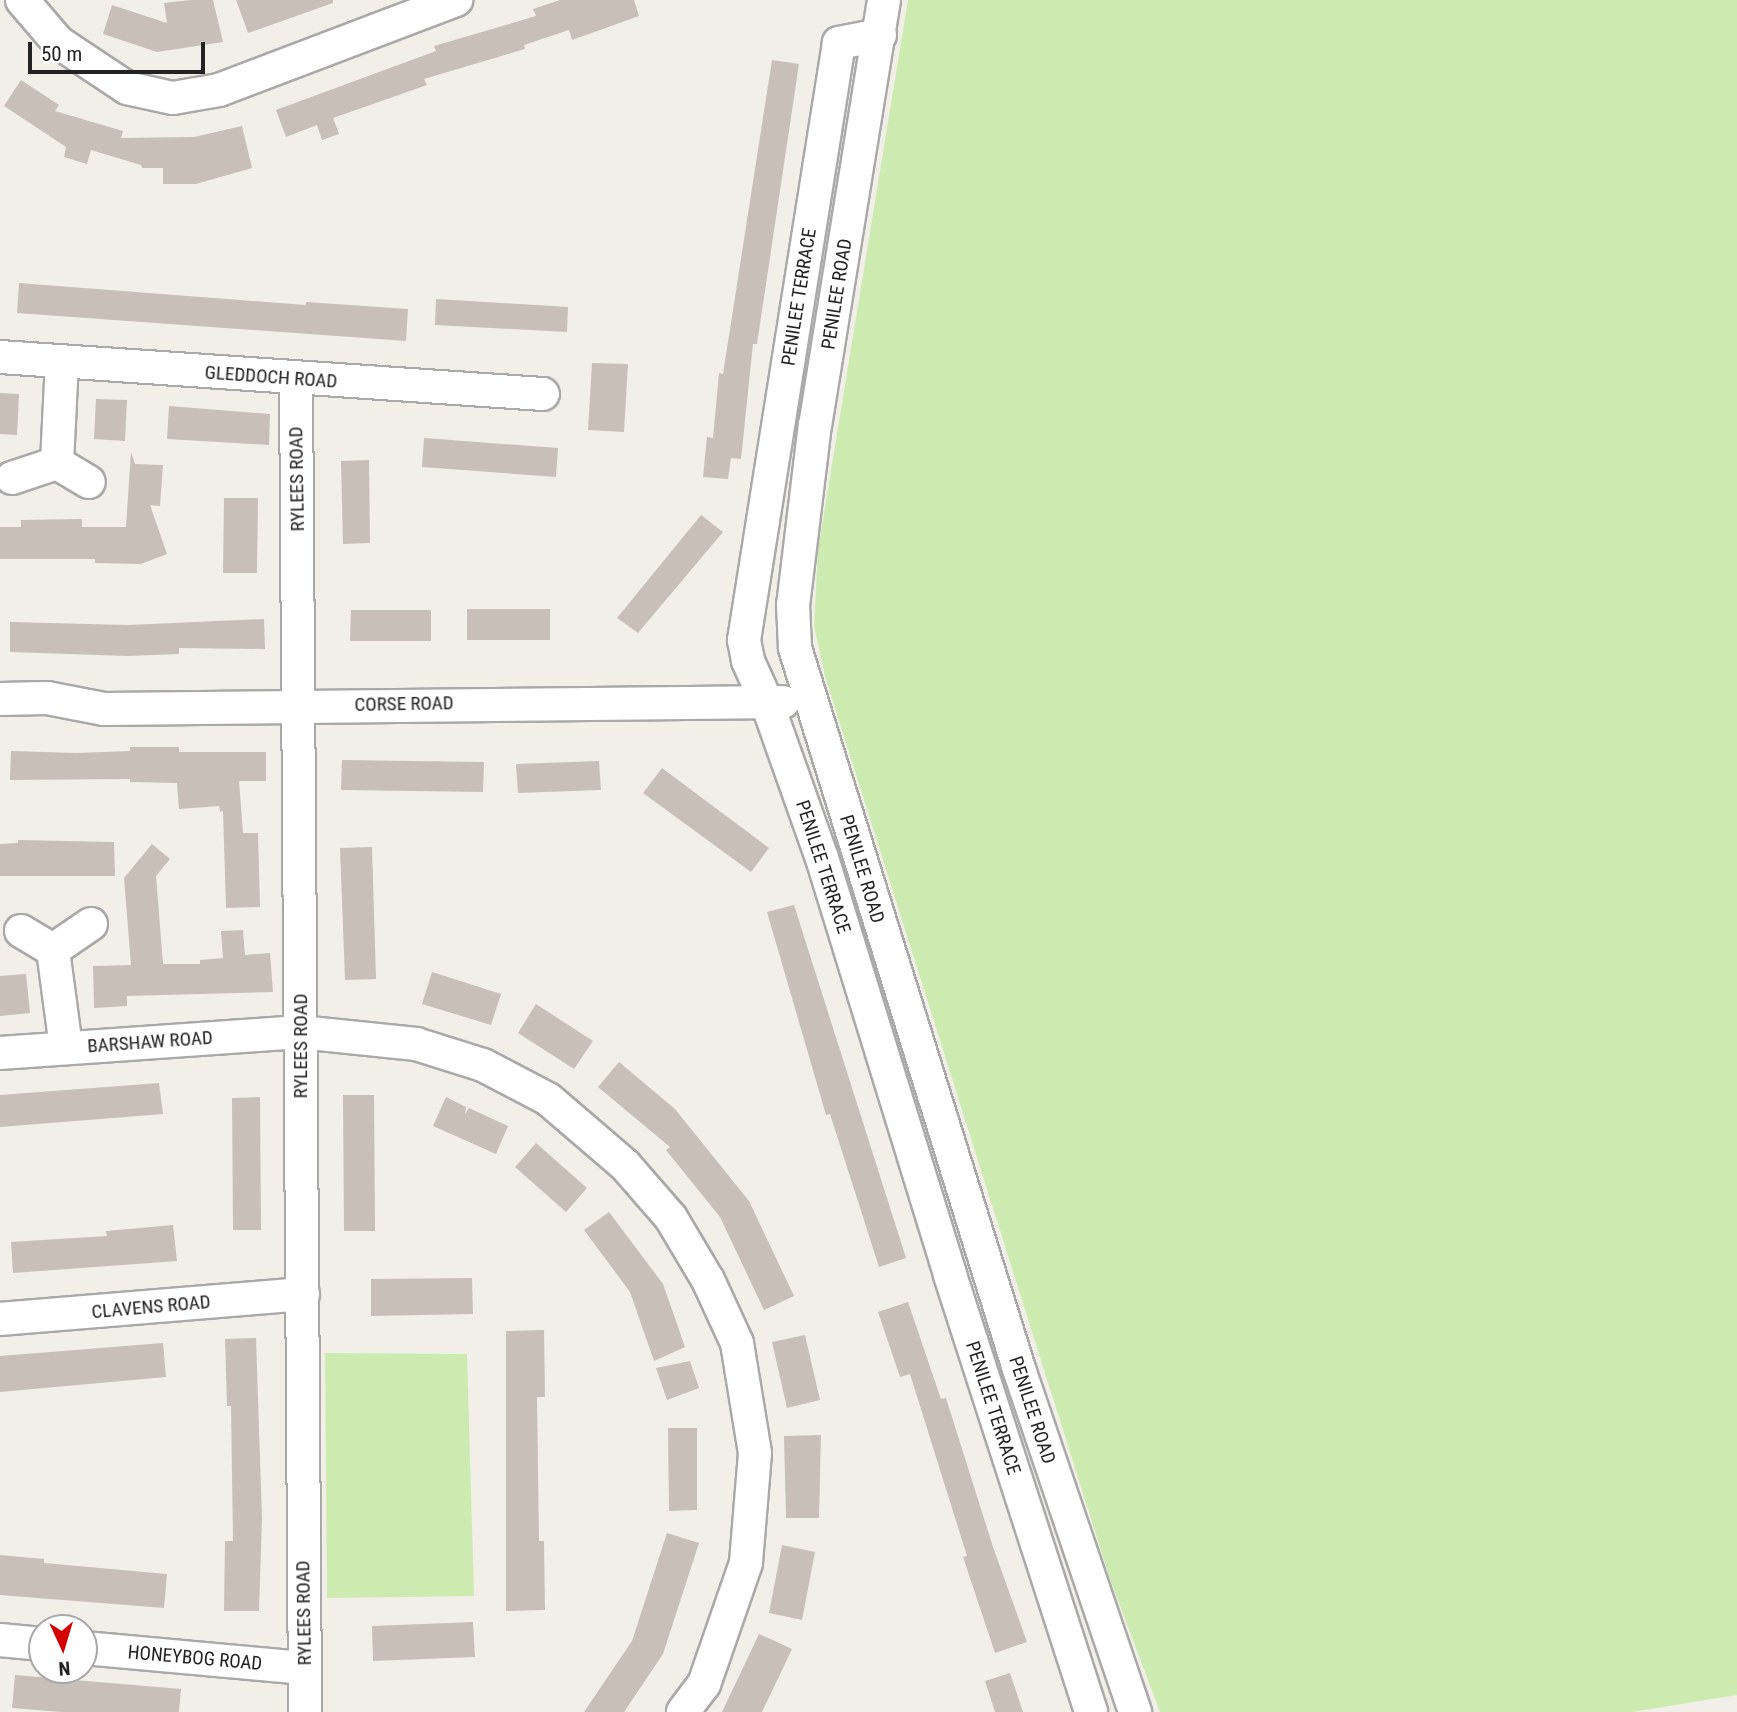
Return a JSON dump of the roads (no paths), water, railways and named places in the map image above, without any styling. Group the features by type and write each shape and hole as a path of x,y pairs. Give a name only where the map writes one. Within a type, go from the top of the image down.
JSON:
{"street":[{"path":"22,0 58,42 127,89 173,98 219,90 456,0"},
{"name":"PENILEE ROAD","path":"884,0 815,425 793,605 795,648 809,701 1018,1369 1135,1712"},
{"name":"PENILEE TERRACE","path":"880,35 839,43 744,640 748,661 822,858 950,1275 1091,1712"},
{"name":"GLEDDOCH ROAD","path":"0,357 543,394"},
{"path":"57,463 62,361"},
{"name":"RYLEES ROAD","path":"296,379 306,1712"},
{"path":"12,478 57,463 89,482"},
{"name":"CORSE ROAD","path":"0,699 47,698 104,709 809,701"},
{"path":"53,950 91,924"},
{"path":"22,931 53,950"},
{"path":"53,950 66,1048"},
{"name":"BARSHAW ROAD","path":"0,1053 300,1032 416,1044 483,1065 548,1098 625,1165 671,1218 708,1280 737,1343 755,1453 746,1563 704,1684 683,1712"},
{"name":"CLAVENS ROAD","path":"0,1319 303,1294"},
{"path":"0,1640 28,1643"},
{"name":"HONEYBOG ROAD","path":"98,1649 305,1668"}]}
